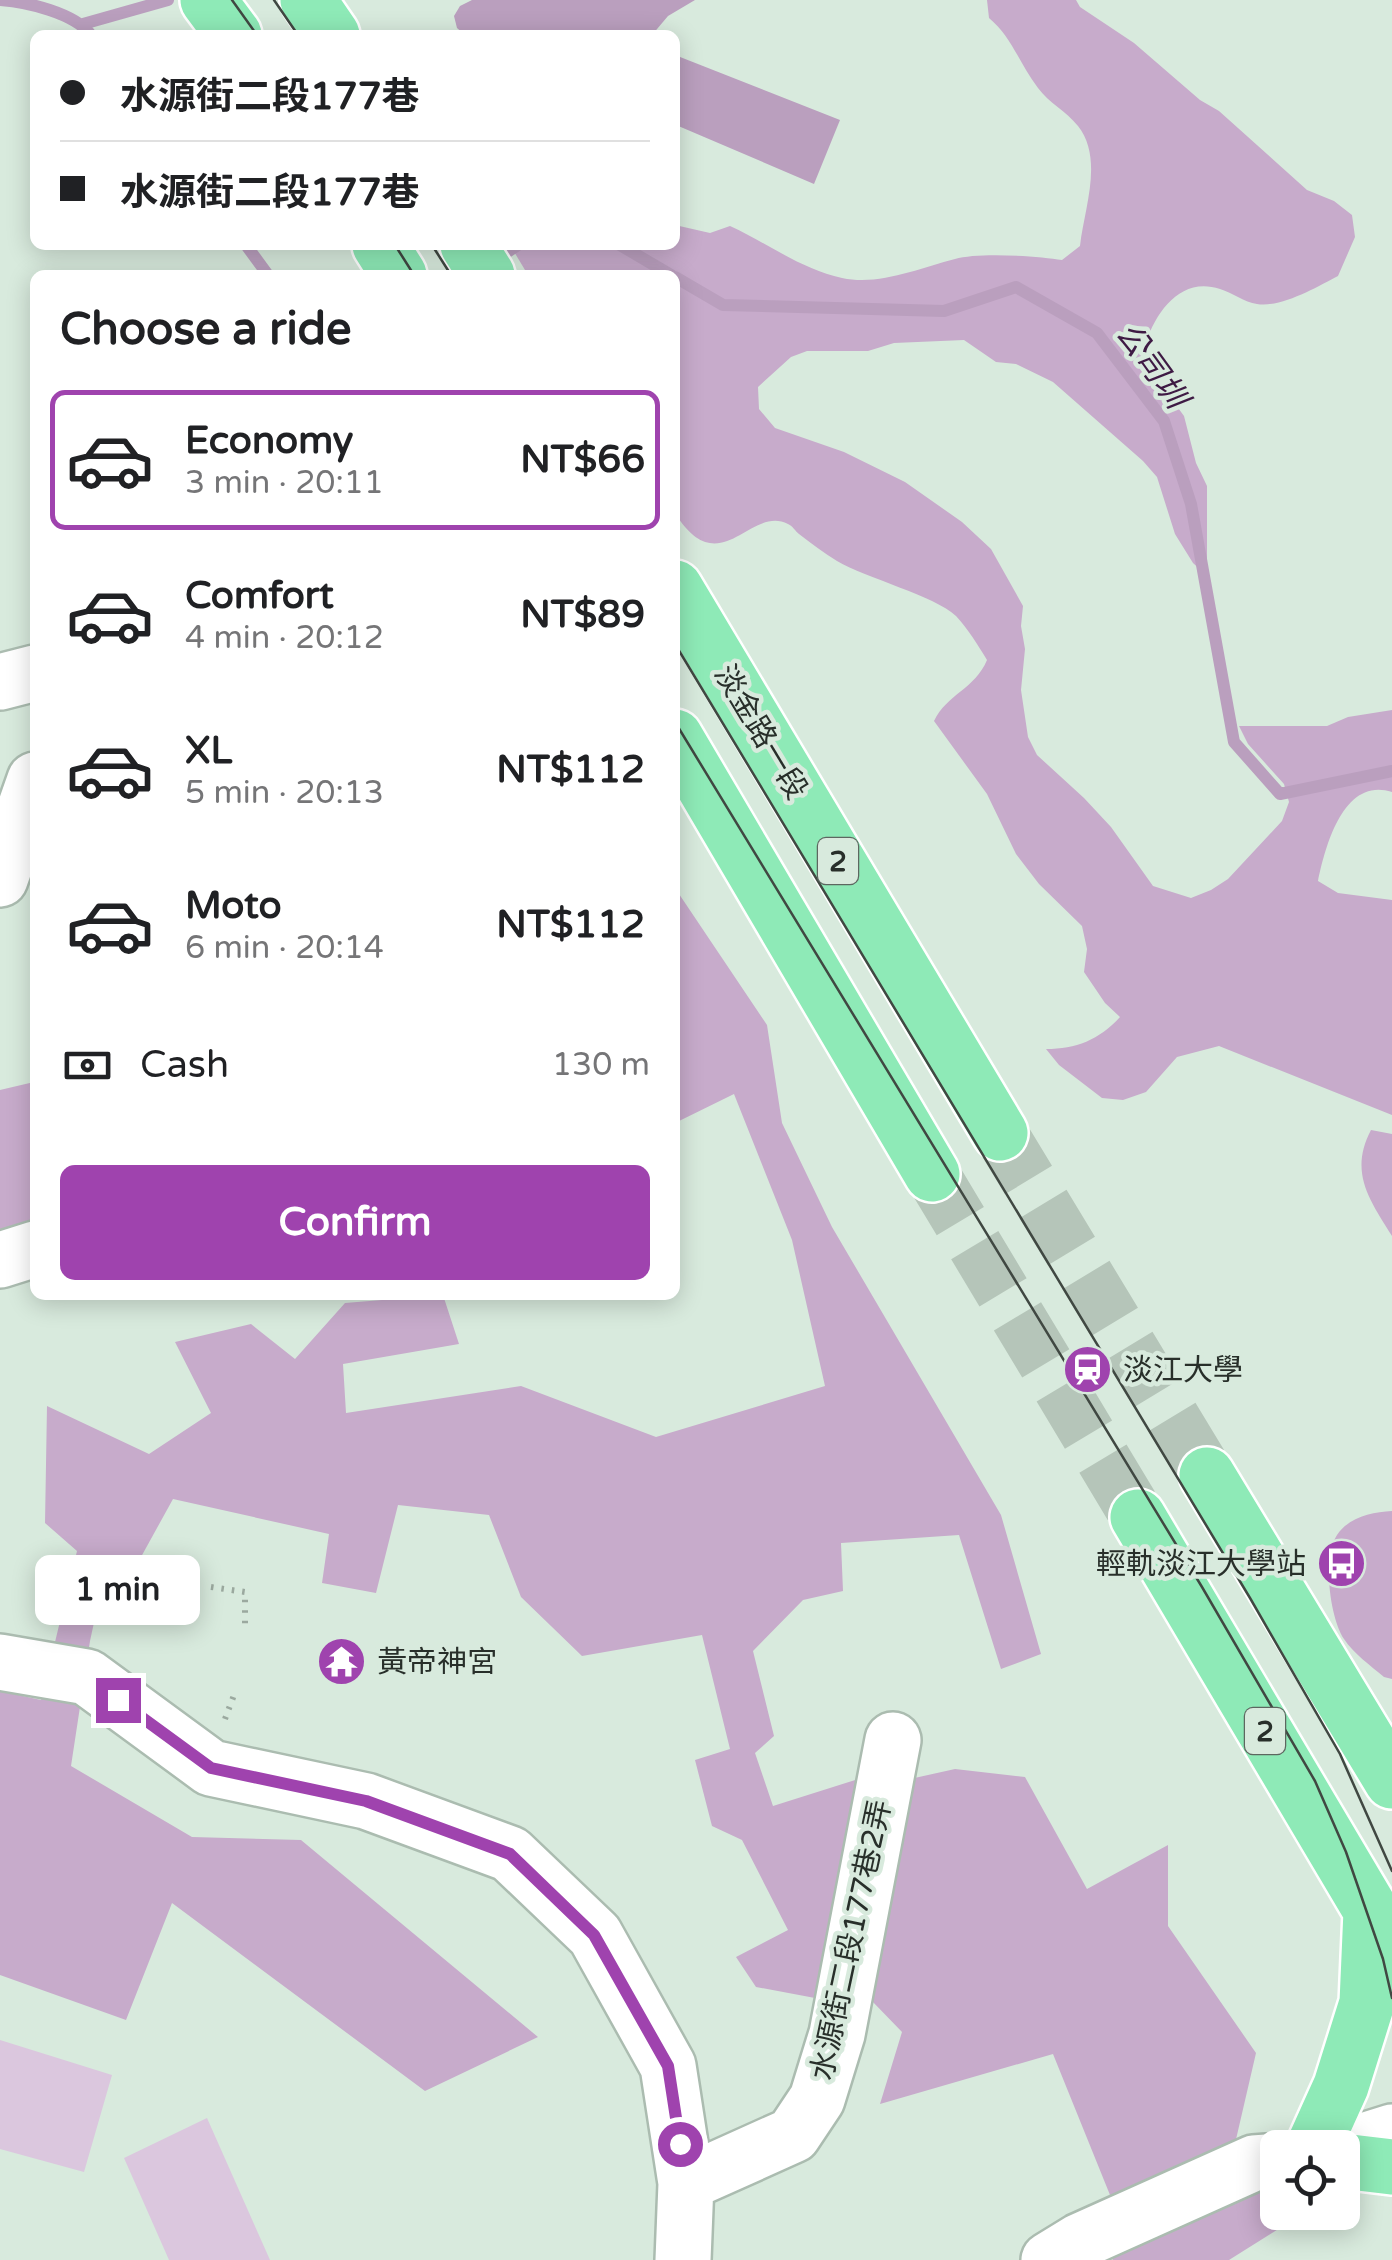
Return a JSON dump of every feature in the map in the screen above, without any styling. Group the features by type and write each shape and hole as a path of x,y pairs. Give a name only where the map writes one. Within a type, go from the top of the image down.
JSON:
{"main road":[{"path":"208,0 230,30"},
{"name":"淡金路一段","path":"680,596 1000,1133"},
{"path":"680,746 932,1174"},
{"path":"1207,1475 1392,1781"},
{"name":"2","path":"1138,1517 1382,1928"},
{"path":"1322,2130 1341,2086 1367,2003 1382,1928"},
{"path":"1360,2163 1392,2167"}],"street":[{"path":"0,682 30,674"},
{"path":"0,768 30,764"},
{"path":"0,879 30,794"},
{"path":"0,1260 30,1251"},
{"path":"0,1662 87,1678 211,1768 366,1801 510,1854 594,1935 668,2066 686,2184 682,2260"},
{"name":"水源街二段177巷2弄","path":"686,2184 794,2135 817,2099 836,2034 893,1740"},
{"path":"1360,2142 1392,2132"},
{"path":"1049,2260 1080,2241 1260,2162"}],"path":[{"path":"211,1587 245,1592 245,1629"}],"shaded area":[{"path":"472,0 695,0 668,16 656,30 459,30 454,16 460,6"},
{"path":"987,0 1076,0 1080,7 1134,43 1200,100 1219,111 1307,190 1334,201 1352,215 1355,237 1338,276 1299,296 1267,304 1252,303 1220,289 1194,287 1164,308 1146,342 1159,382 1184,416 1196,463 1207,486 1207,576 1193,563 1175,534 1157,477 1143,461 1053,382 1016,364 996,362 964,340 894,343 868,351 807,351 791,357 758,387 759,409 775,428 844,452 905,482 962,522 991,549 1023,606 1025,649 1021,690 1028,737 1037,755 1111,827 1153,886 1191,898 1211,890 1228,879 1282,821 1289,802 1284,784 1248,744 1239,726 1327,726 1348,717 1392,710 1392,792 1375,790 1349,804 1332,834 1318,881 1338,893 1392,900 1392,1115 1219,1046 1177,1057 1146,1092 1123,1100 1102,1098 1059,1065 1046,1049 1086,1042 1120,1017 1084,972 1087,949 1082,926 1039,884 1016,854 987,794 934,721 987,660 973,637 946,609 837,561 788,524 761,524 721,543 706,542 691,533 680,519 680,270 525,270 513,250 680,250 680,226 710,233 730,226 812,268 856,280 899,275 965,257 1008,255 1062,260 1080,246 1091,169 1086,139 1078,126 1047,98 989,18"},
{"path":"680,57 840,120 814,184 680,127"},
{"path":"680,895 767,1025 782,1123 832,1227 1001,1515 1041,1654 1001,1669 959,1535 841,1543 843,1591 803,1600 753,1651 774,1736 755,1753 773,1806 871,1775 910,1779 955,1769 1025,1777 1087,1889 1168,1845 1168,1926 1256,2053 1234,2148 1260,2183 1260,2230 1277,2230 1229,2260 1113,2260 1108,2250 1110,2195 1053,2054 880,2104 902,2032 872,2001 880,1944 834,1945 815,1998 756,1987 736,1957 788,1930 742,1840 712,1826 695,1760 730,1749 702,1635 582,1656 521,1597 489,1515 398,1505 376,1593 322,1583 329,1534 173,1499 141,1557 106,1567 71,1766 192,1837 301,1840 538,2037 425,2091 172,1903 126,2020 0,1975 0,1691 41,1700 77,1551 45,1523 47,1406 149,1454 211,1413 175,1342 251,1324 295,1359 345,1303 445,1300 459,1344 343,1364 346,1413 521,1386 656,1437 825,1386 792,1240 734,1094 680,1121"},
{"path":"30,1083 30,1235 0,1245 0,1090"},
{"path":"1371,1130 1392,1134 1392,1236 1369,1197 1362,1172"},
{"path":"1392,1511 1392,1679 1368,1664 1344,1639 1335,1617 1329,1572 1332,1545 1342,1529 1362,1517"},
{"path":"0,2040 112,2075 84,2172 0,2149"},
{"path":"207,2118 270,2260 169,2260 124,2158"}],"waterway":[{"name":"公司圳","path":"0,0 62,15 87,30"},
{"path":"83,24 168,0"},
{"name":"公司圳","path":"250,250 264,270"},
{"name":"公司圳","path":"495,260 510,250"},
{"name":"公司圳","path":"628,250 662,270"},
{"name":"公司圳","path":"680,280 723,305 944,311 1016,287 1097,333 1164,421 1191,504 1234,742 1280,794 1392,771"}],"tunnel":[{"path":"1000,1133 1207,1475"},
{"path":"932,1174 1138,1517"}],"tram line":[{"path":"232,0 253,30"},
{"path":"274,0 295,30"},
{"path":"398,250 411,270"},
{"path":"435,250 448,270"},
{"path":"680,652 1250,1598 1340,1754 1392,1871"},
{"path":"680,730 1202,1587 1315,1781 1346,1852 1383,1959 1392,1998"}],"place":[{"name":"淡江大學","path":"1088,1370"},
{"name":"輕軌淡江大學站","path":"1341,1564"},
{"name":"黃帝神宮","path":"342,1662"}],"route":[{"path":"118,1700 211,1768 366,1801 510,1854 594,1935 668,2066 680,2144"}]}
